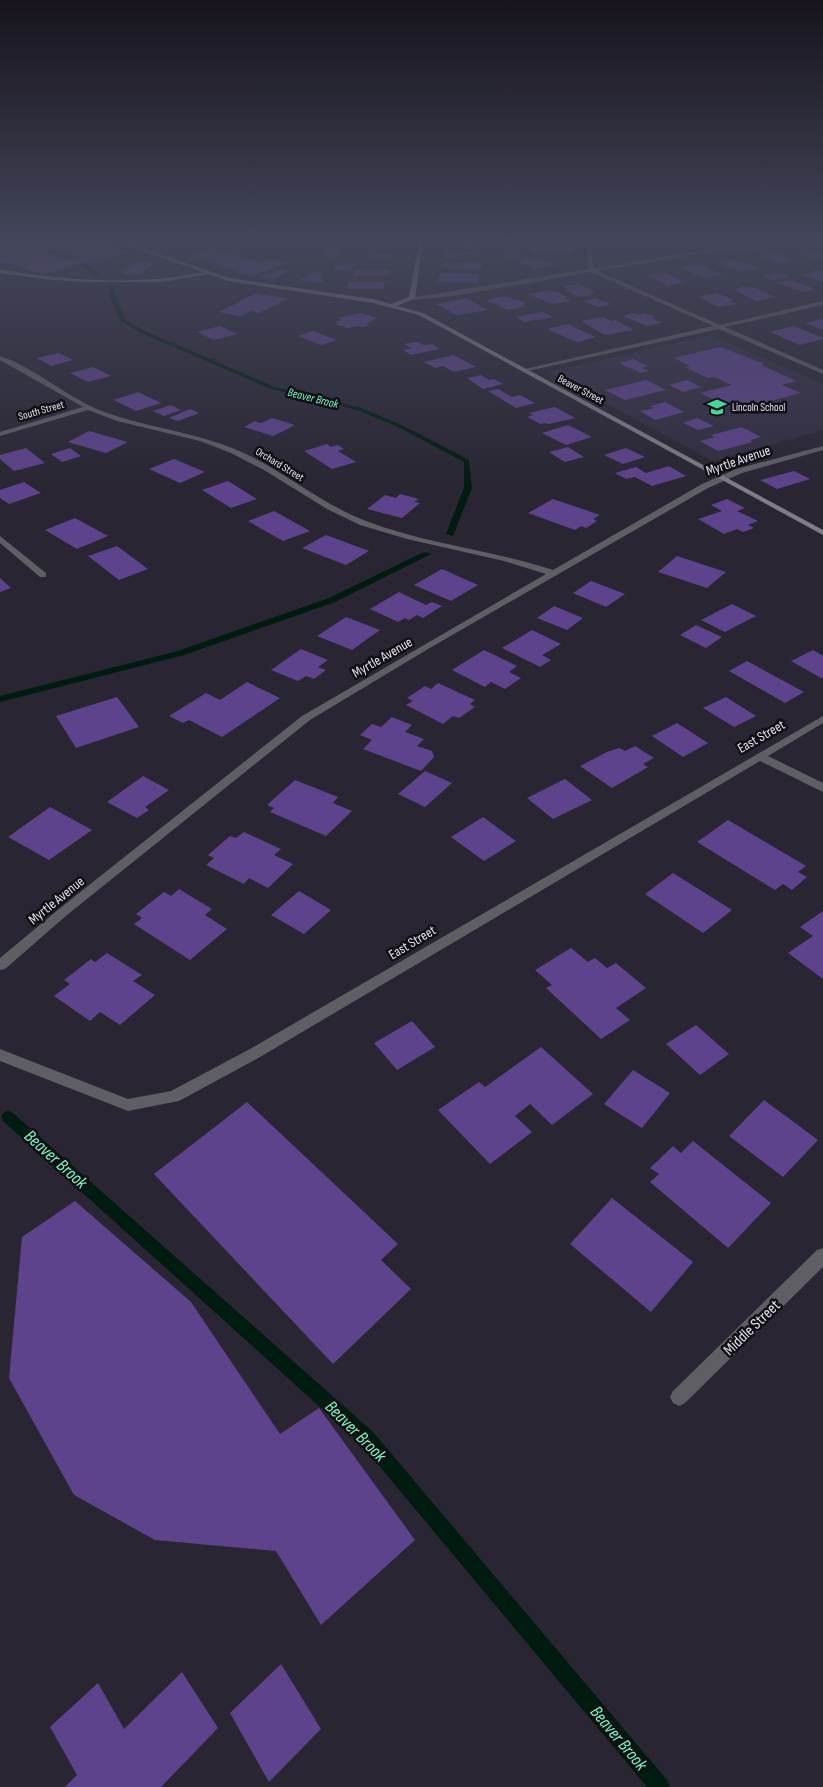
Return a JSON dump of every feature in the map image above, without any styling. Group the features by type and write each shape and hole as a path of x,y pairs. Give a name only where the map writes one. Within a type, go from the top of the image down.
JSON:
{"street":[{"name":"Beaver Street","path":"440,324 823,533"},
{"path":"712,324 823,372"},
{"path":"525,371 723,324"},
{"name":"Orchard Street","path":"0,358 88,408 231,450 343,514 363,523 412,539 518,562 553,573"},
{"name":"South Street","path":"0,434 88,408"},
{"name":"Myrtle Avenue","path":"0,965 63,912 306,718 553,573 721,478 823,448"},
{"path":"0,539 43,575"},
{"name":"East Street","path":"0,1055 128,1105 174,1097 255,1054 823,719"},
{"path":"759,756 823,788"},
{"name":"Middle Street","path":"679,1397 823,1256"}],"shaded area":[{"name":"Lincoln School","path":"711,335 823,384 823,430 713,461 548,372"}],"building":[{"path":"336,324 370,325 362,327 347,328"},
{"path":"569,324 595,337 579,342 547,329"},
{"path":"587,324 623,324 634,330 605,335"},
{"path":"809,324 823,324 823,330"},
{"path":"220,326 237,334 214,340 197,332"},
{"path":"794,326 823,339 800,345 770,332"},
{"path":"313,331 337,340 321,345 298,336"},
{"path":"417,342 424,345 432,344 440,349 411,355 403,350 411,348 404,344"},
{"path":"720,347 765,364 761,365 796,381 782,385 801,393 736,410 700,393 732,385 714,377 708,378 684,367 690,366 674,358"},
{"path":"59,353 73,360 51,366 37,358"},
{"path":"454,355 476,367 454,372 443,366 435,368 424,362"},
{"path":"633,359 648,366 642,368 649,371 641,373 619,363"},
{"path":"93,367 111,376 88,382 70,373"},
{"path":"481,375 489,380 494,379 503,384 483,389 467,378"},
{"path":"646,380 666,390 625,400 605,390"},
{"path":"687,380 701,387 683,392 669,385"},
{"path":"498,389 512,397 520,395 535,403 516,408 488,391"},
{"path":"138,392 161,403 136,411 114,400"},
{"path":"665,402 684,412 655,420 640,411 654,408 650,406"},
{"path":"171,405 181,410 164,416 153,411"},
{"path":"555,407 575,418 549,424 540,424 527,417 533,415 529,413"},
{"path":"190,409 199,413 178,421 169,418"},
{"path":"272,418 295,425 273,436 244,427 255,421 261,423"},
{"path":"697,418 714,426 698,430 683,423"},
{"path":"568,425 592,437 566,445 542,433"},
{"path":"742,427 761,437 750,440 753,442 718,451 700,441 715,437 711,435"},
{"path":"89,431 128,442 106,453 68,442"},
{"path":"327,444 331,447 338,445 344,449 338,451 356,462 332,469 304,451"},
{"path":"568,447 584,457 565,462 549,452"},
{"path":"26,448 45,463 14,471 0,459 0,455"},
{"path":"70,448 81,456 62,462 51,454"},
{"path":"626,448 645,457 623,464 604,455"},
{"path":"174,459 205,472 180,483 149,469"},
{"path":"669,466 686,476 652,486 635,477 626,479 615,473 636,467 646,473"},
{"path":"794,471 810,479 777,489 760,480"},
{"path":"228,481 257,499 231,508 202,490"},
{"path":"24,482 41,493 9,504 0,498 0,490"},
{"path":"400,494 419,499 414,502 420,503 402,518 367,509 385,495 396,498"},
{"path":"553,499 600,515 593,519 597,521 586,528 581,526 575,530 528,513"},
{"path":"727,499 745,508 737,511 758,521 748,525 754,528 743,532 737,529 724,534 698,519 722,511 711,505"},
{"path":"274,511 310,531 283,541 248,521"},
{"path":"75,518 108,536 77,549 45,530"},
{"path":"326,535 369,551 346,565 302,548"},
{"path":"117,546 148,569 119,580 88,556"},
{"path":"677,556 726,572 707,588 658,572"},
{"path":"442,569 478,585 451,601 414,585"},
{"path":"0,578 11,588 0,592"},
{"path":"591,581 625,594 606,607 573,593"},
{"path":"399,592 426,605 432,602 442,606 423,618 417,615 409,620 405,618 398,622 370,609"},
{"path":"732,604 756,616 725,632 701,620"},
{"path":"554,606 583,618 567,630 537,618"},
{"path":"346,617 380,630 352,650 317,636"},
{"path":"696,625 722,637 706,648 680,635"},
{"path":"532,630 561,644 542,655 551,660 540,667 502,648"},
{"path":"301,649 328,660 318,667 326,670 314,679 306,676 298,681 271,670"},
{"path":"484,650 517,666 509,672 521,678 505,689 491,682 485,687 452,670"},
{"path":"813,650 823,656 823,677 821,678 791,661"},
{"path":"747,661 804,692 785,703 729,671"},
{"path":"247,682 280,698 222,737 189,720 183,723 169,716 206,693 220,700"},
{"path":"438,683 475,700 470,704 475,707 459,718 453,716 443,724 406,705 413,701 407,698 425,686 431,689"},
{"path":"117,697 139,727 76,748 56,716"},
{"path":"726,697 756,716 734,727 703,708"},
{"path":"392,717 412,725 405,732 424,739 417,746 432,751 434,757 421,771 363,749 372,740 360,735 372,724 381,727"},
{"path":"677,723 708,743 683,757 652,736"},
{"path":"635,746 654,758 643,764 648,767 612,788 580,766 607,752 619,748 625,751"},
{"path":"425,771 452,783 425,807 398,794"},
{"path":"143,776 169,790 145,807 149,810 137,818 107,802"},
{"path":"565,779 592,800 553,819 527,798"},
{"path":"295,780 338,797 333,803 352,811 326,836 270,812 274,808 267,805"},
{"path":"50,807 92,830 49,860 8,837"},
{"path":"483,817 516,841 484,861 451,837"},
{"path":"728,820 806,866 798,872 807,877 792,890 783,884 775,890 697,842"},
{"path":"244,832 281,849 274,855 293,864 268,888 249,878 244,884 206,865 214,858 208,855 230,836 236,838"},
{"path":"673,873 732,910 703,933 645,894"},
{"path":"179,889 212,909 205,915 227,929 190,960 134,924 142,918 136,914 164,892 171,896"},
{"path":"299,891 331,910 304,934 271,915"},
{"path":"823,911 823,979 788,953 813,936 800,927"},
{"path":"571,948 588,962 595,958 607,968 616,963 646,988 616,1008 630,1020 601,1039 546,988 552,985 535,970"},
{"path":"107,953 142,975 133,981 155,995 120,1025 100,1012 90,1021 54,996 70,984 64,980 91,959 95,962"},
{"path":"412,1021 435,1047 397,1070 374,1043"},
{"path":"696,1025 729,1054 700,1075 666,1044"},
{"path":"541,1047 593,1094 552,1125 530,1104 515,1116 532,1132 490,1164 438,1110 479,1082 485,1087"},
{"path":"633,1070 670,1093 642,1128 604,1104"},
{"path":"764,1100 818,1140 783,1177 729,1136"},
{"path":"247,1102 398,1244 381,1260 411,1289 333,1364 154,1174"},
{"path":"693,1141 771,1203 728,1248 650,1182 659,1174 650,1168 673,1146 681,1153"},
{"path":"612,1198 693,1262 651,1312 570,1244"},
{"path":"75,1201 191,1302 280,1434 319,1408 415,1540 321,1625 276,1551 155,1540 74,1495 9,1378 22,1237"},
{"path":"281,1664 321,1729 269,1782 230,1713"},
{"path":"182,1672 218,1728 161,1787 65,1787 77,1775 50,1727 98,1683 124,1729"}],"waterway":[{"name":"Beaver Brook","path":"130,324 143,332 273,388 359,409 402,427 467,461 468,488 450,534"},
{"name":"Beaver Brook","path":"0,699 181,653 332,600 427,554"},
{"name":"Beaver Brook","path":"8,1117 367,1438 660,1787"}],"place":[{"name":"Lincoln School","path":"717,407"}]}
